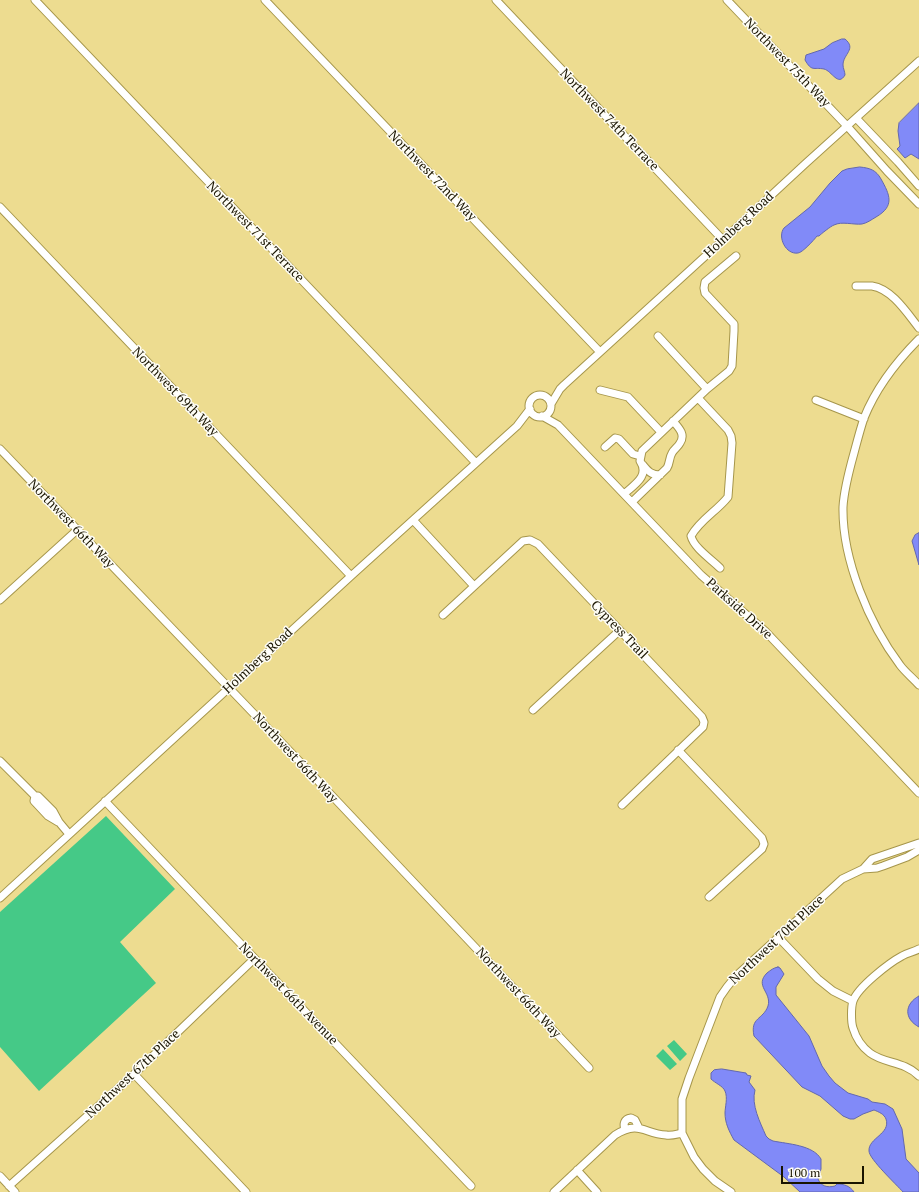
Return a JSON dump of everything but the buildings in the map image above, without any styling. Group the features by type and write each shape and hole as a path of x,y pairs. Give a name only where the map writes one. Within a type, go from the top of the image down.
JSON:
{"street":[{"name":"Northwest 71st Terrace","path":"35,0 476,463"},
{"name":"Northwest 72nd Way","path":"265,0 600,352"},
{"name":"Northwest 74th Terrace","path":"496,0 723,240"},
{"name":"Northwest 75th Way","path":"727,0 919,204"},
{"name":"Holmberg Road","path":"544,396 560,389 919,61"},
{"path":"856,118 919,186"},
{"path":"897,182 907,172"},
{"name":"Northwest 69th Way","path":"0,207 351,576"},
{"path":"660,475 653,475 640,461 642,451 729,371 732,366 734,324 705,292 704,288 705,282 736,256"},
{"path":"856,286 873,286 888,292 919,328"},
{"path":"658,336 708,389"},
{"path":"919,339 889,373 864,419 850,466 843,507 849,552 864,600 886,646 901,667 919,685"},
{"name":"Holmberg Road","path":"551,406 560,389"},
{"path":"600,390 628,397 661,432"},
{"path":"537,396 544,396 548,399 551,406 548,413 541,416 534,414 530,409 530,402 537,396"},
{"path":"698,398 728,430 732,443 728,497 724,503 695,529 691,536 692,541 696,546 720,568"},
{"path":"816,400 864,419"},
{"name":"Parkside Drive","path":"551,406 558,425"},
{"name":"Holmberg Road","path":"0,898 517,426 530,409"},
{"name":"Holmberg Road","path":"517,426 530,419 541,416"},
{"name":"Parkside Drive","path":"541,416 558,425 701,575 766,632 919,793"},
{"path":"632,502 670,464 671,454 680,444 682,439 681,430 673,421"},
{"path":"605,447 615,438 619,439 633,454 640,456"},
{"name":"Northwest 66th Way","path":"0,449 589,1068"},
{"path":"624,494 640,480 643,475 643,465"},
{"path":"413,520 474,586 443,615"},
{"path":"0,600 77,530"},
{"name":"Cypress Trail","path":"474,586 522,541 530,540 538,544 702,717 704,722 703,727 678,750"},
{"path":"533,710 620,631"},
{"path":"622,804 678,750 762,838 764,844 762,849 710,897"},
{"path":"0,761 35,796 38,796 53,811 59,822 70,834"},
{"name":"Northwest 66th Avenue","path":"105,801 471,1186"},
{"name":"Northwest 70th Place","path":"863,869 872,859 919,843"},
{"name":"Northwest 70th Place","path":"682,1133 682,1099 689,1078 720,997 736,976 842,879 863,869 877,868 902,859 919,850"},
{"path":"898,851 902,859"},
{"path":"880,856 883,866"},
{"path":"778,937 818,979 833,991 853,1001"},
{"path":"919,949 903,955 886,966 861,990 853,1001 852,1024 855,1035 870,1053 880,1058 903,1065 919,1076"},
{"name":"Northwest 67th Place","path":"9,1186 134,1074 254,959"},
{"path":"134,1074 246,1192"},
{"path":"625,1130 624,1124 628,1118 635,1120 639,1128"},
{"path":"554,1192 615,1135 625,1130 639,1128 668,1136 682,1133 694,1157 703,1169 715,1181 731,1192"},
{"path":"577,1170 597,1192"},
{"path":"0,1176 15,1192"}],"green space":[{"path":"106,816 175,889 120,942 156,983 39,1091 0,1047 0,912"},
{"path":"674,1040 687,1054 680,1061 667,1046"},
{"path":"663,1049 677,1064 670,1070 656,1056"}],"water":[{"path":"845,39 850,46 850,49 844,61 843,66 845,75 842,78 837,79 827,70 811,68 807,64 805,60 806,55 824,49 832,43"},
{"path":"919,103 919,159 911,154 905,158 897,149 900,146 898,131 899,123"},
{"path":"860,167 872,170 877,173 881,179 887,190 889,200 886,209 864,224 840,223 833,226 817,236 808,246 798,253 794,253 786,248 782,240 782,232 784,228 810,207 842,171"},
{"path":"919,533 919,565 912,541 915,535"},
{"path":"778,967 784,974 776,987 776,995 809,1036 822,1066 829,1076 835,1083 848,1093 868,1099 872,1102 885,1104 893,1109 902,1129 906,1159 919,1173 919,1192 903,1192 878,1166 870,1155 869,1151 872,1143 883,1132 887,1124 883,1114 874,1110 854,1119 843,1116 820,1096 802,1087 754,1036 753,1030 755,1022 766,1011 769,1001 762,982 763,978 771,970"},
{"path":"919,996 919,1027 914,1024 908,1016 908,1007 914,999"},
{"path":"722,1069 746,1073 747,1075 751,1076 749,1082 755,1090 755,1107 766,1136 769,1139 800,1146 817,1154 821,1159 821,1169 818,1179 821,1183 829,1187 837,1184 844,1185 851,1188 854,1192 800,1192 784,1177 734,1140 726,1120 725,1091 711,1079 711,1073 714,1070"}]}
